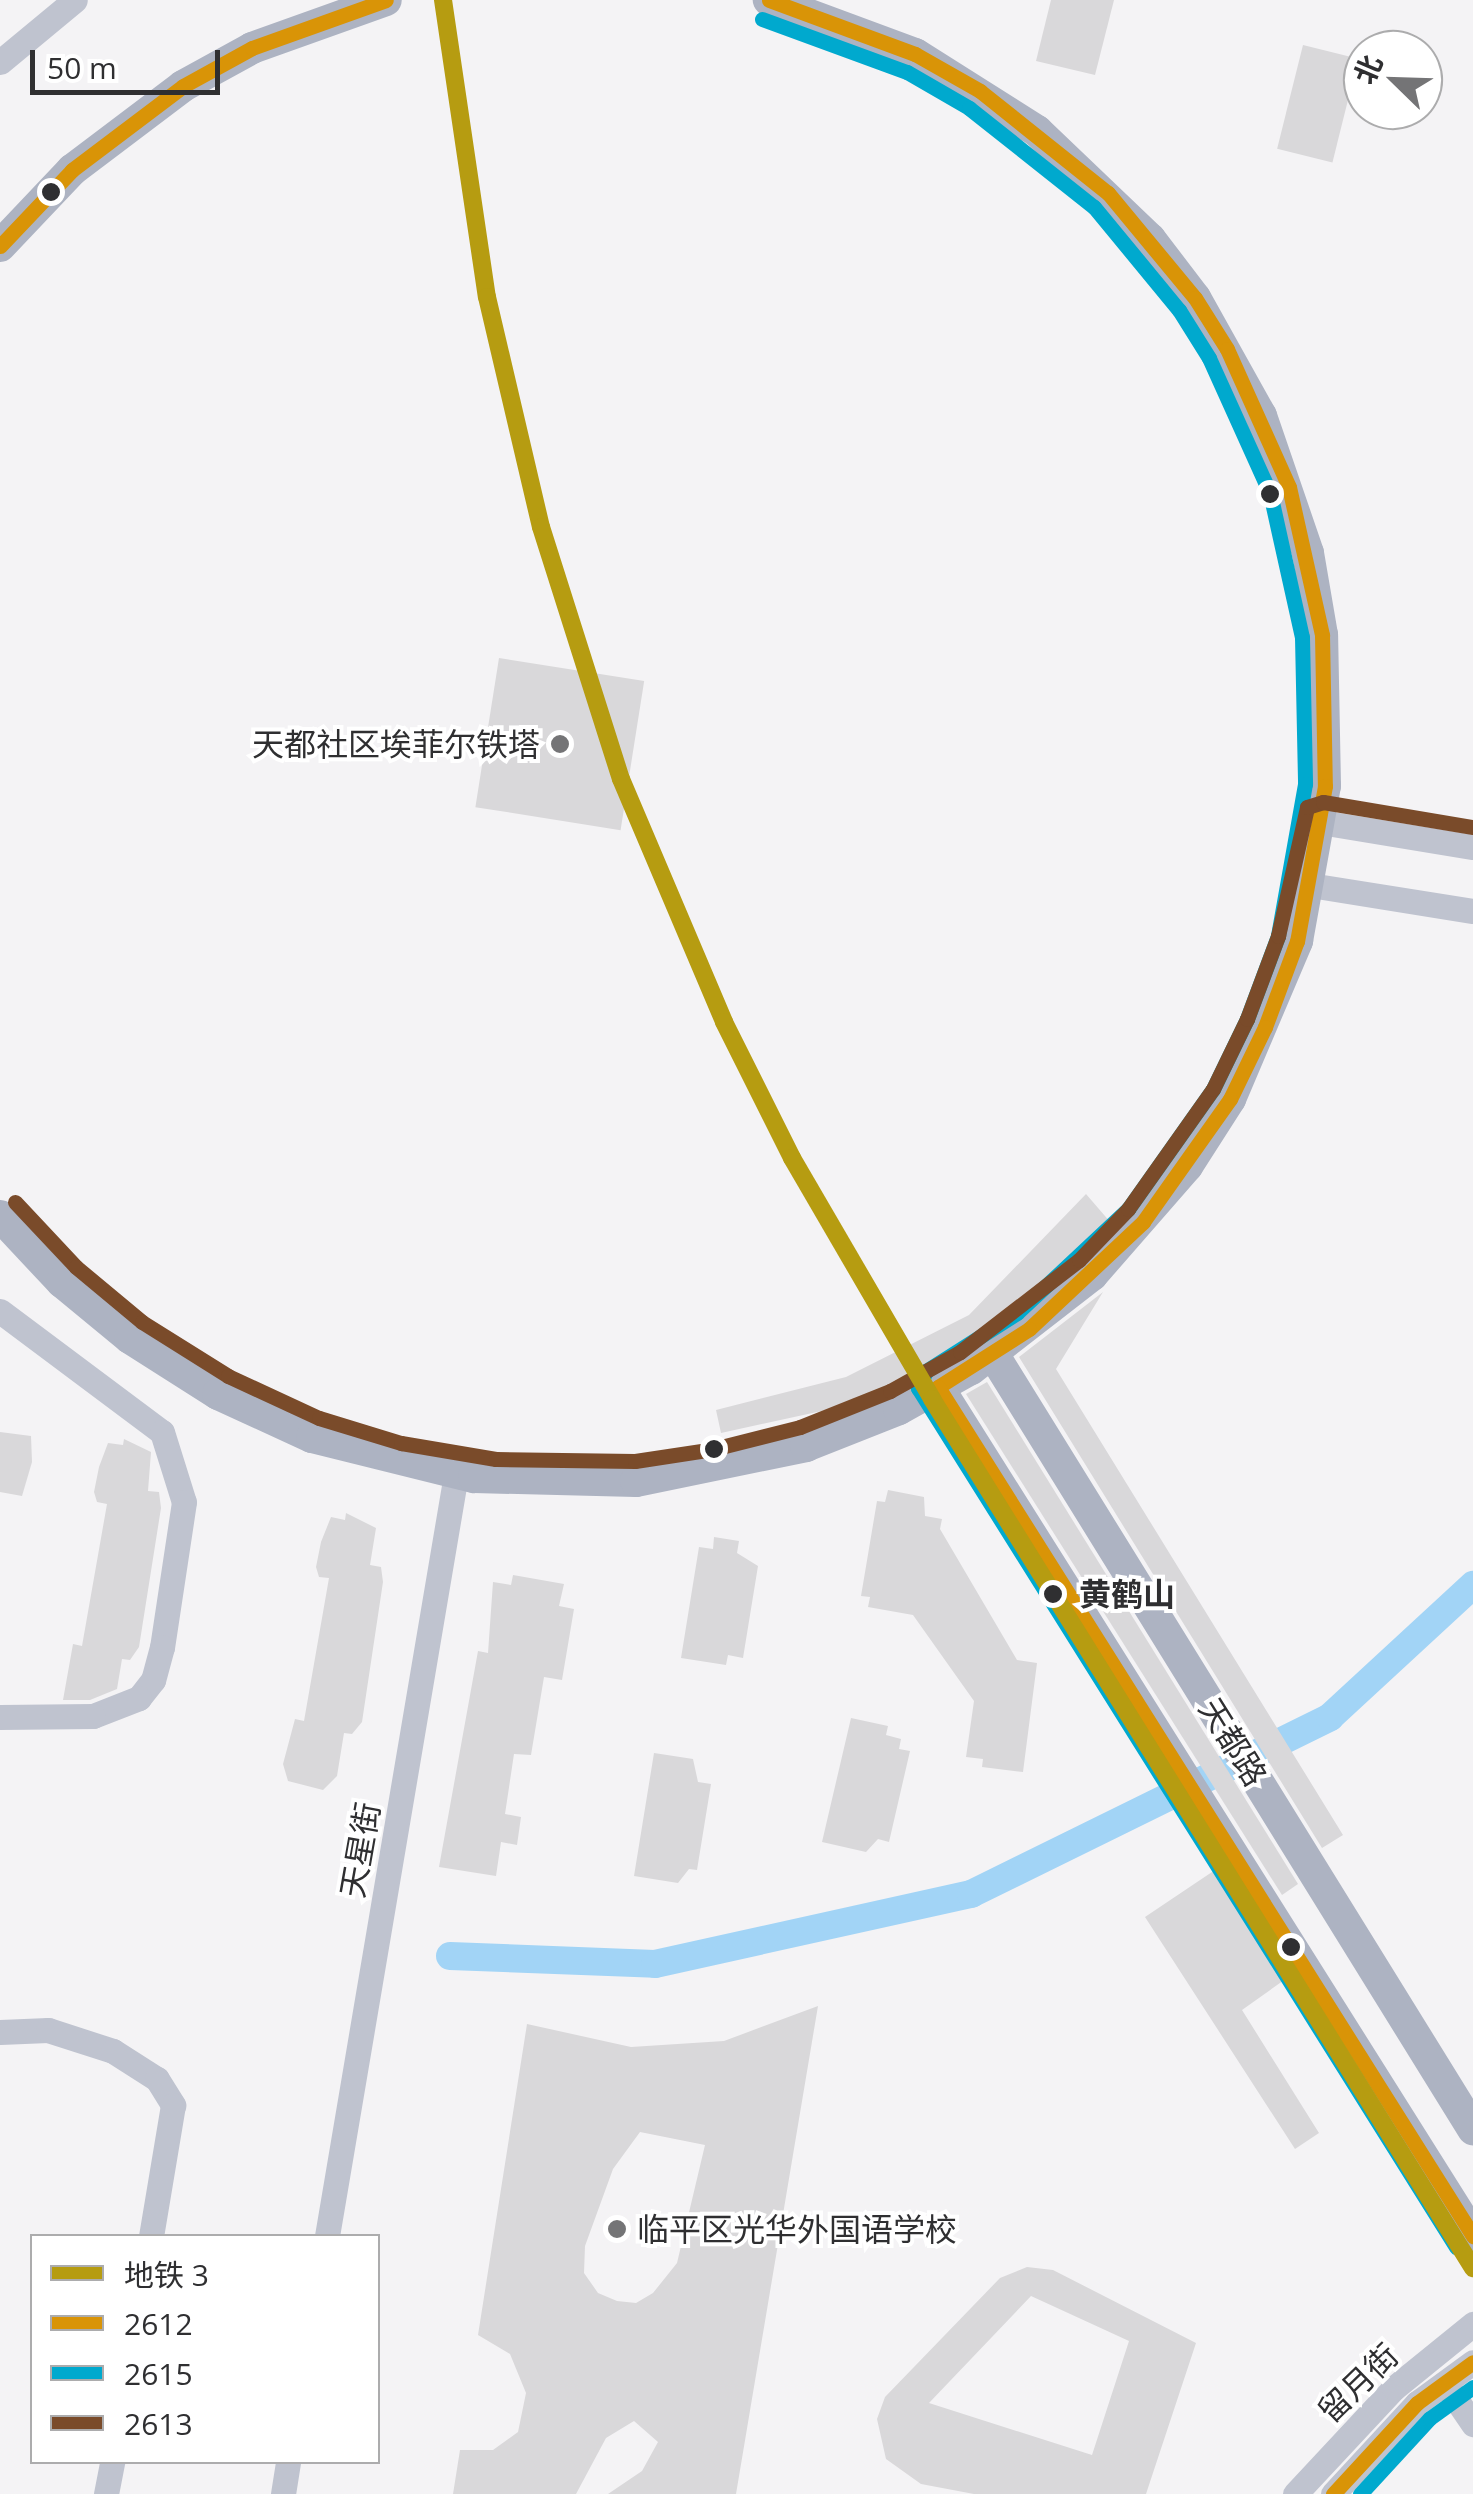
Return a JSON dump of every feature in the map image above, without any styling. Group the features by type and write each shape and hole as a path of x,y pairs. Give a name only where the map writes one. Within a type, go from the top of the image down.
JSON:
{"main road":[{"path":"0,246 72,170 184,86 252,48 386,0"},
{"path":"0,1216 62,1282 130,1338 218,1394 312,1436 456,1474 554,1483 716,1470 806,1446 938,1388 993,1354 1092,1275 1187,1166 1265,1028 1310,885 1320,822 1327,696 1308,553 1262,416 1195,298 1108,194 994,101 915,54 769,0"},
{"name":"天都路","path":"993,1354 1473,2130"},
{"name":"天都路","path":"938,1388 1473,2236"}],"street":[{"path":"0,62 76,0"},
{"path":"1320,822 1473,847"},
{"path":"1310,885 1473,911"},
{"path":"0,1311 162,1432 184,1502 162,1647 152,1680 139,1698 92,1716 0,1717"},
{"name":"天星街","path":"326,2234 456,1474"},
{"path":"0,2032 48,2030 113,2051 157,2079 174,2105 151,2234"},
{"name":"留月街","path":"1295,2494 1394,2388 1473,2324"},
{"name":"留月街","path":"1333,2494 1417,2403 1473,2362"},
{"path":"1445,2383 1473,2424"},
{"path":"106,2494 112,2464"},
{"path":"282,2494 288,2464"}],"building":[{"path":"1051,0 1114,0 1095,75 1036,61"},
{"path":"1303,45 1343,55 1343,120 1332,163 1277,149"},
{"name":"天都社区埃菲尔铁塔","path":"499,658 644,681 621,830 475,807"},
{"path":"1086,1194 1111,1223 1078,1260 960,1352 863,1402 721,1433 716,1410 846,1377 969,1315"},
{"path":"1103,1292 1056,1369 1343,1835 1322,1848 1019,1357"},
{"path":"987,1382 1298,1884 1282,1895 966,1394"},
{"path":"929,1415 1287,1978 1242,2010 1319,2133 1295,2149 1145,1917 1215,1870"},
{"path":"0,1432 31,1436 32,1462 22,1496 0,1492"},
{"path":"124,1439 151,1452 148,1491 159,1492 161,1508 139,1647 130,1660 122,1659 117,1689 90,1700 63,1700 73,1644 82,1646 107,1504 97,1502 94,1492 99,1467 108,1443 123,1445"},
{"path":"888,1490 924,1497 925,1516 942,1519 940,1529 1017,1660 1037,1663 1023,1772 982,1767 983,1759 966,1757 974,1701 913,1615 868,1607 870,1597 861,1596 877,1501 885,1502"},
{"path":"346,1513 376,1528 370,1565 381,1567 383,1582 362,1722 352,1734 344,1733 337,1776 323,1790 288,1781 283,1764 295,1719 304,1721 329,1578 319,1577 316,1567 321,1542 331,1517 345,1520"},
{"path":"714,1537 739,1541 737,1553 758,1566 743,1658 728,1655 726,1665 681,1658 699,1547 713,1549"},
{"path":"513,1575 564,1584 559,1606 574,1609 562,1680 544,1677 531,1755 514,1754 505,1814 521,1817 517,1845 501,1842 496,1876 439,1867 478,1651 488,1653 493,1582 511,1585"},
{"path":"851,1718 888,1726 886,1735 901,1739 899,1749 910,1751 889,1842 878,1839 866,1852 822,1842"},
{"path":"654,1753 693,1759 698,1782 711,1784 697,1870 689,1869 678,1883 634,1876"},
{"path":"818,2006 736,2494 608,2494 642,2471 658,2442 634,2421 606,2438 576,2494 453,2494 460,2450 493,2450 518,2432 526,2393 510,2354 478,2335 527,2024 631,2047 724,2041","holes":["640,2132 705,2145 677,2263 653,2293 636,2303 598,2293 584,2273 585,2246 613,2169"]},
{"path":"1027,2267 1053,2270 1196,2343 1146,2494 974,2494 921,2484 886,2459 877,2419 885,2397 1000,2278","holes":["1031,2296 1129,2341 1092,2455 929,2403"]}],"waterway":[{"path":"450,1956 655,1964 971,1894 1330,1717 1473,1585"}],"metro line":[{"name":"3","path":"443,0 487,297 541,527 621,779 724,1022 792,1158 932,1399 1473,2268"}],"transit line":[{"name":"2612","path":"0,246 72,170 183,86 252,48 386,0"},
{"name":"2612","path":"769,0 915,54 980,91 1108,193 1195,298 1227,349 1289,487 1322,635 1325,786 1297,941 1265,1027 1230,1099 1143,1222 1029,1329 938,1387 1473,2236"},
{"name":"2615","path":"762,19 907,72 969,108 1094,207 1179,310 1209,358 1270,493 1302,637 1305,784 1278,936 1247,1019 1213,1089 1128,1209 1017,1313 926,1371 918,1388 1456,2247"},
{"name":"2613","path":"15,1202 76,1267 142,1322 228,1376 319,1418 401,1443 496,1459 635,1461 713,1449 800,1427 890,1391 960,1352 1079,1260 1128,1209 1213,1089 1247,1019 1278,936 1307,807 1323,802 1473,827"},
{"name":"2612","path":"1333,2494 1417,2403 1473,2362"},
{"name":"2615","path":"1360,2494 1430,2418 1473,2387"}],"place":[{"name":"天都社区埃菲尔铁塔","path":"560,744"},
{"name":"黄鹤山","path":"1053,1594"},
{"name":"临平区光华外国语学校","path":"617,2229"}]}
